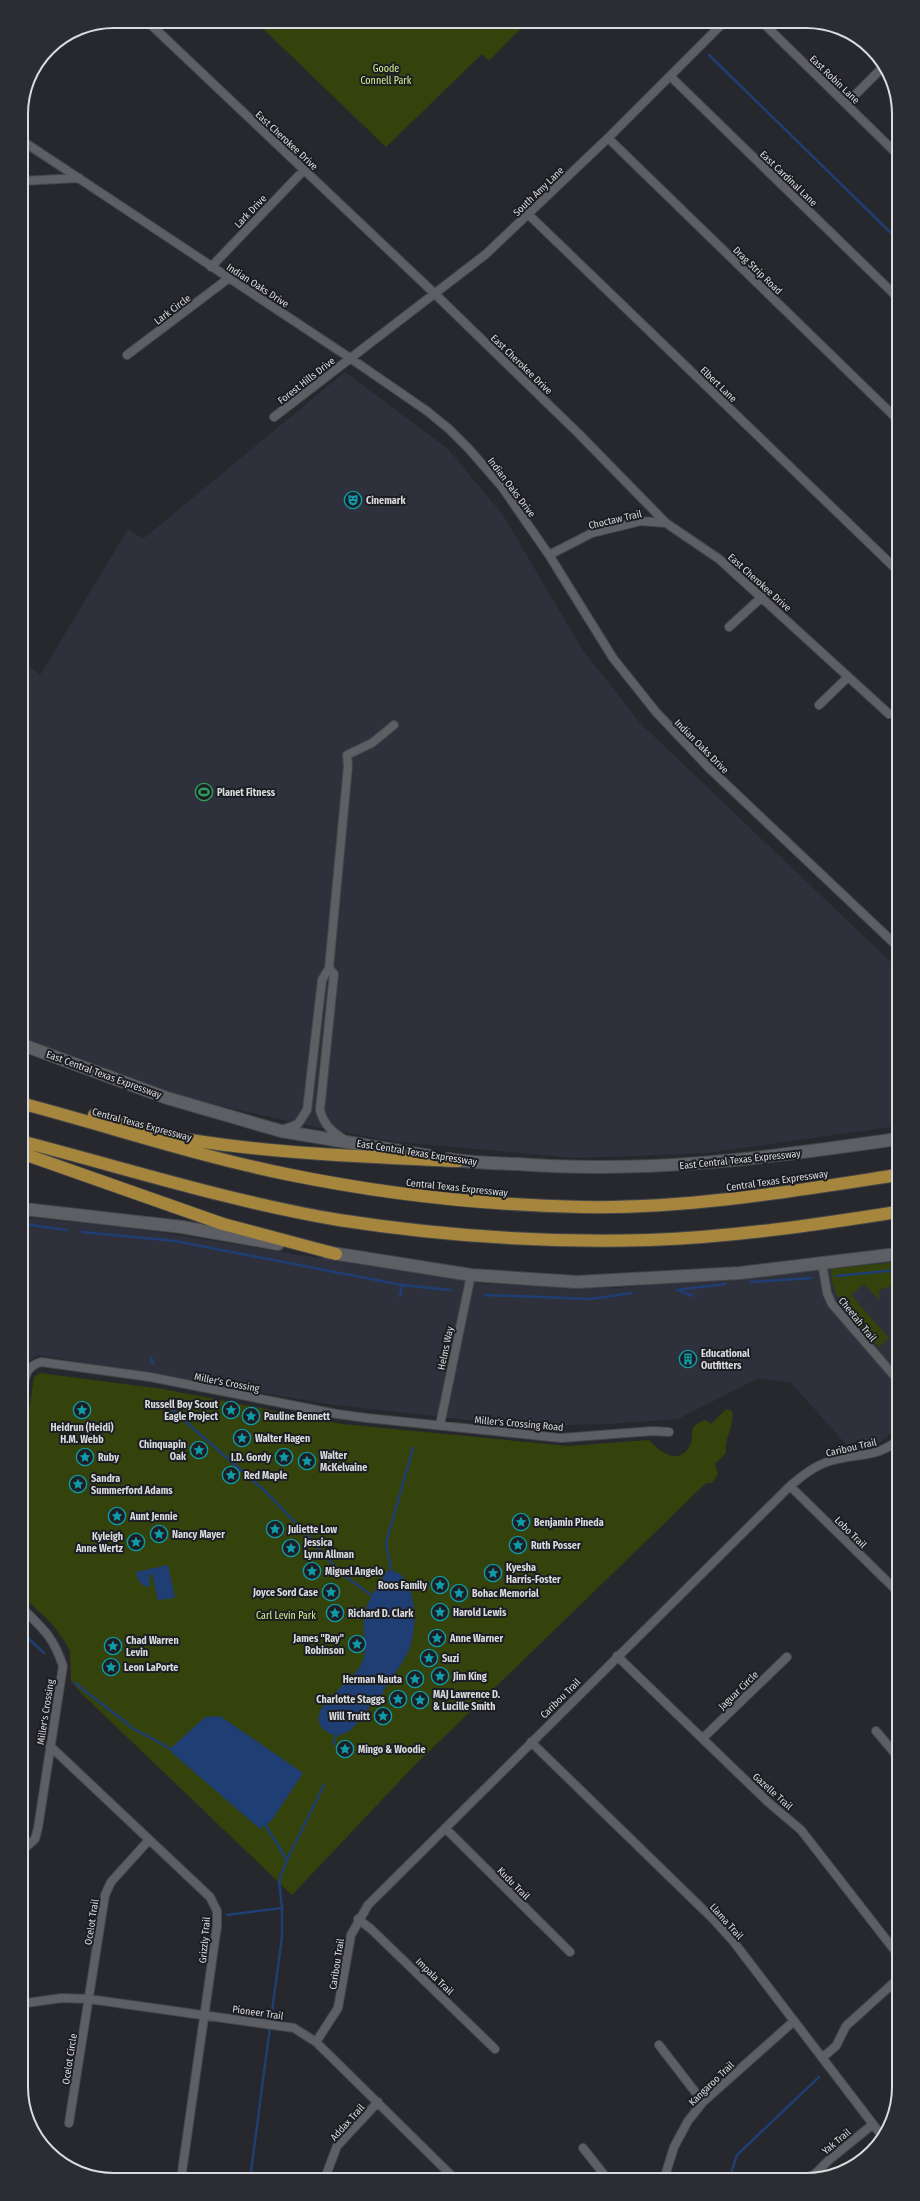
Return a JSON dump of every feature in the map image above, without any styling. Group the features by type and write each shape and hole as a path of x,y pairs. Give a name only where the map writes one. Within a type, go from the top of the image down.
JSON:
{"highway":[{"path":"28,1105 50,1104 195,1141 241,1147 323,1155 458,1160"},
{"name":"Central Texas Expressway","path":"28,1106 285,1174 422,1196 509,1204 584,1207 671,1205 735,1199 892,1176"},
{"path":"28,1143 225,1197 298,1212 400,1229 486,1237 569,1241 680,1238 750,1233 892,1213"},
{"path":"28,1155 223,1224 336,1254"}],"main road":[{"name":"East Central Texas Expressway","path":"28,1047 167,1098 281,1131 458,1160 546,1166 658,1167 757,1159 892,1140"},
{"path":"28,1209 182,1227 336,1254 471,1275 577,1282 740,1273 892,1255"}],"street":[{"name":"East Cherokee Drive","path":"154,28 434,293 579,434 666,523 719,558 889,714"},
{"name":"South Amy Lane","path":"350,358 486,254 529,215 718,28"},
{"name":"East Robin Lane","path":"768,28 892,149"},
{"path":"846,104 880,70"},
{"name":"East Cardinal Lane","path":"670,76 892,292"},
{"name":"Drag Strip Road","path":"608,138 892,414"},
{"name":"Indian Oaks Drive","path":"28,145 350,358 427,411 469,448 502,487 549,555 617,663 634,686 680,740 892,941"},
{"name":"Lark Drive","path":"211,267 304,170"},
{"path":"28,181 79,178"},
{"name":"Elbert Lane","path":"529,215 892,565"},
{"name":"Lark Circle","path":"127,355 229,278"},
{"name":"Forest Hills Drive","path":"274,417 350,358"},
{"name":"Choctaw Trail","path":"549,555 592,533 641,521 666,523"},
{"path":"729,626 762,597"},
{"path":"819,705 848,677"},
{"path":"281,1131 298,1124 307,1110 322,980 330,968 348,766 347,754 372,743 394,725"},
{"path":"330,968 334,974 320,1110 323,1122 331,1131 346,1141"},
{"name":"Cheetah Trail","path":"822,1262 828,1293 832,1304 892,1373"},
{"name":"Helms Way","path":"440,1425 471,1275"},
{"name":"Miller's Crossing","path":"28,1369 32,1365 41,1362 50,1363 150,1377 338,1414 440,1425"},
{"name":"Miller's Crossing Road","path":"440,1425 561,1438 652,1431 669,1432"},
{"name":"Caribou Trail","path":"316,2042 338,2008 351,1935 358,1920 368,1905 617,1656 790,1486 804,1474 824,1464 848,1457 879,1453 892,1444"},
{"name":"Lobo Trail","path":"790,1486 892,1586"},
{"name":"Miller's Crossing","path":"28,1614 44,1629 56,1646 63,1666 35,1839 28,1845"},
{"name":"Gazelle Trail","path":"617,1656 812,1843 892,1947"},
{"name":"Jaguar Circle","path":"703,1738 786,1657"},
{"path":"876,1731 892,1750"},
{"name":"Llama Trail","path":"531,1742 714,1920 732,1941 879,2132"},
{"name":"Grizzly Trail","path":"50,1746 210,1897 217,1911 217,1926 206,2015 183,2173"},
{"name":"Kudu Trail","path":"445,1828 570,1952"},
{"name":"Ocelot Trail","path":"89,1998 105,1895 111,1882 149,1840"},
{"name":"Impala Trail","path":"358,1920 371,1928 496,2049"},
{"path":"822,2058 836,2046 846,2026 892,1984"},
{"name":"Pioneer Trail","path":"28,2003 62,1998 89,1998 263,2022 294,2028 316,2042 449,2173"},
{"name":"Ocelot Circle","path":"69,2123 89,1998"},
{"name":"Kangaroo Trail","path":"666,2173 678,2140 688,2121 703,2102 794,2021"},
{"path":"659,2045 703,2102"},
{"name":"Addax Trail","path":"327,2173 337,2146 378,2102"},
{"name":"Yak Trail","path":"817,2172 828,2160 872,2125"},
{"path":"583,2148 603,2173"}],"shaded area":[{"path":"345,372 448,449 503,515 582,649 640,723 892,963 892,1127 707,1153 576,1158 397,1142 310,1126 179,1096 28,1040 28,664 40,675 128,529 143,539"},
{"path":"28,1217 132,1228 483,1284 617,1288 892,1261 892,1432 878,1444 851,1450 791,1383 759,1378 678,1419 609,1424 520,1426 334,1405 38,1355 28,1361"}],"green space":[{"name":"Goode Connell Park","path":"262,28 521,28 489,61 482,54 386,147"},
{"path":"892,1263 892,1286 879,1290 879,1300 864,1284 851,1295 889,1338 879,1347 840,1302 832,1281 831,1269"},
{"name":"Carl Levin Park","path":"40,1373 163,1389 342,1424 568,1446 649,1440 664,1453 676,1456 687,1450 692,1441 693,1428 698,1424 706,1420 711,1424 726,1409 732,1411 733,1416 726,1453 715,1464 718,1474 712,1483 706,1483 413,1767 292,1895 82,1694 71,1681 70,1651 53,1625 28,1601 28,1420 34,1377"}],"water":[{"path":"168,1565 175,1598 158,1600 152,1574 149,1575 150,1587 144,1586 139,1581 136,1572"},
{"path":"387,1570 399,1573 406,1581 410,1591 413,1602 414,1625 410,1647 382,1695 374,1701 357,1724 348,1732 336,1736 325,1731 320,1726 318,1719 319,1714 321,1709 331,1697 361,1665 365,1653 365,1611 370,1599"},
{"path":"220,1716 303,1773 272,1820 260,1829 171,1752 172,1747 205,1717"}],"waterway":[{"path":"709,55 892,234"},
{"path":"28,1225 66,1230"},
{"path":"82,1232 175,1241 402,1285 450,1290"},
{"path":"836,1276 892,1270"},
{"path":"751,1282 811,1278"},
{"path":"677,1290 725,1284"},
{"path":"400,1296 402,1285"},
{"path":"680,1291 693,1296"},
{"path":"485,1295 591,1299 631,1293"},
{"path":"151,1358 153,1364"},
{"path":"162,1401 266,1492 311,1539 339,1572 374,1597"},
{"path":"392,1573 386,1543 413,1448"},
{"path":"28,1638 44,1653"},
{"path":"75,1683 134,1729 173,1750"},
{"path":"334,1744 336,1735"},
{"path":"251,2173 282,1936 282,1908 279,1881 287,1860 324,1785"},
{"path":"264,1823 287,1860"},
{"path":"227,1915 282,1908"},
{"path":"731,2173 737,2155 819,2077"}],"place":[{"name":"Cinemark","path":"353,500"},
{"name":"Planet Fitness","path":"204,792"},
{"name":"Educational Outfitters","path":"688,1359"},
{"name":"Heidrun (Heidi) H.M. Webb","path":"82,1410"},
{"name":"Russell Boy Scout Eagle Project","path":"231,1410"},
{"name":"Pauline Bennett","path":"251,1416"},
{"name":"Walter Hagen","path":"242,1438"},
{"name":"Chinquapin Oak","path":"199,1450"},
{"name":"Ruby","path":"85,1457"},
{"name":"I.D. Gordy","path":"284,1457"},
{"name":"Walter McKelvaine","path":"307,1461"},
{"name":"Red Maple","path":"231,1475"},
{"name":"Sandra Summerford Adams","path":"78,1484"},
{"name":"Aunt Jennie","path":"117,1516"},
{"name":"Benjamin Pineda","path":"521,1522"},
{"name":"Juliette Low","path":"275,1529"},
{"name":"Nancy Mayer","path":"159,1534"},
{"name":"Kyleigh Anne Wertz","path":"136,1542"},
{"name":"Ruth Posser","path":"518,1545"},
{"name":"Jessica Lynn Allman","path":"291,1548"},
{"name":"Miguel Angelo","path":"312,1571"},
{"name":"Kyesha Harris-Foster","path":"493,1573"},
{"name":"Roos Family","path":"440,1585"},
{"name":"Joyce Sord Case","path":"331,1592"},
{"name":"Bohac Memorial","path":"459,1593"},
{"name":"Harold Lewis","path":"440,1612"},
{"name":"Richard D. Clark","path":"335,1613"},
{"name":"Anne Warner","path":"437,1638"},
{"name":"James \"Ray\" Robinson","path":"357,1644"},
{"name":"Chad Warren Levin","path":"113,1646"},
{"name":"Suzi","path":"429,1658"},
{"name":"Leon LaPorte","path":"111,1667"},
{"name":"Jim King","path":"440,1676"},
{"name":"Herman Nauta","path":"415,1679"},
{"name":"Charlotte Staggs","path":"398,1699"},
{"name":"MAJ Lawrence D. & Lucille Smith","path":"420,1700"},
{"name":"Will Truitt","path":"383,1716"},
{"name":"Mingo & Woodie","path":"345,1749"}]}
